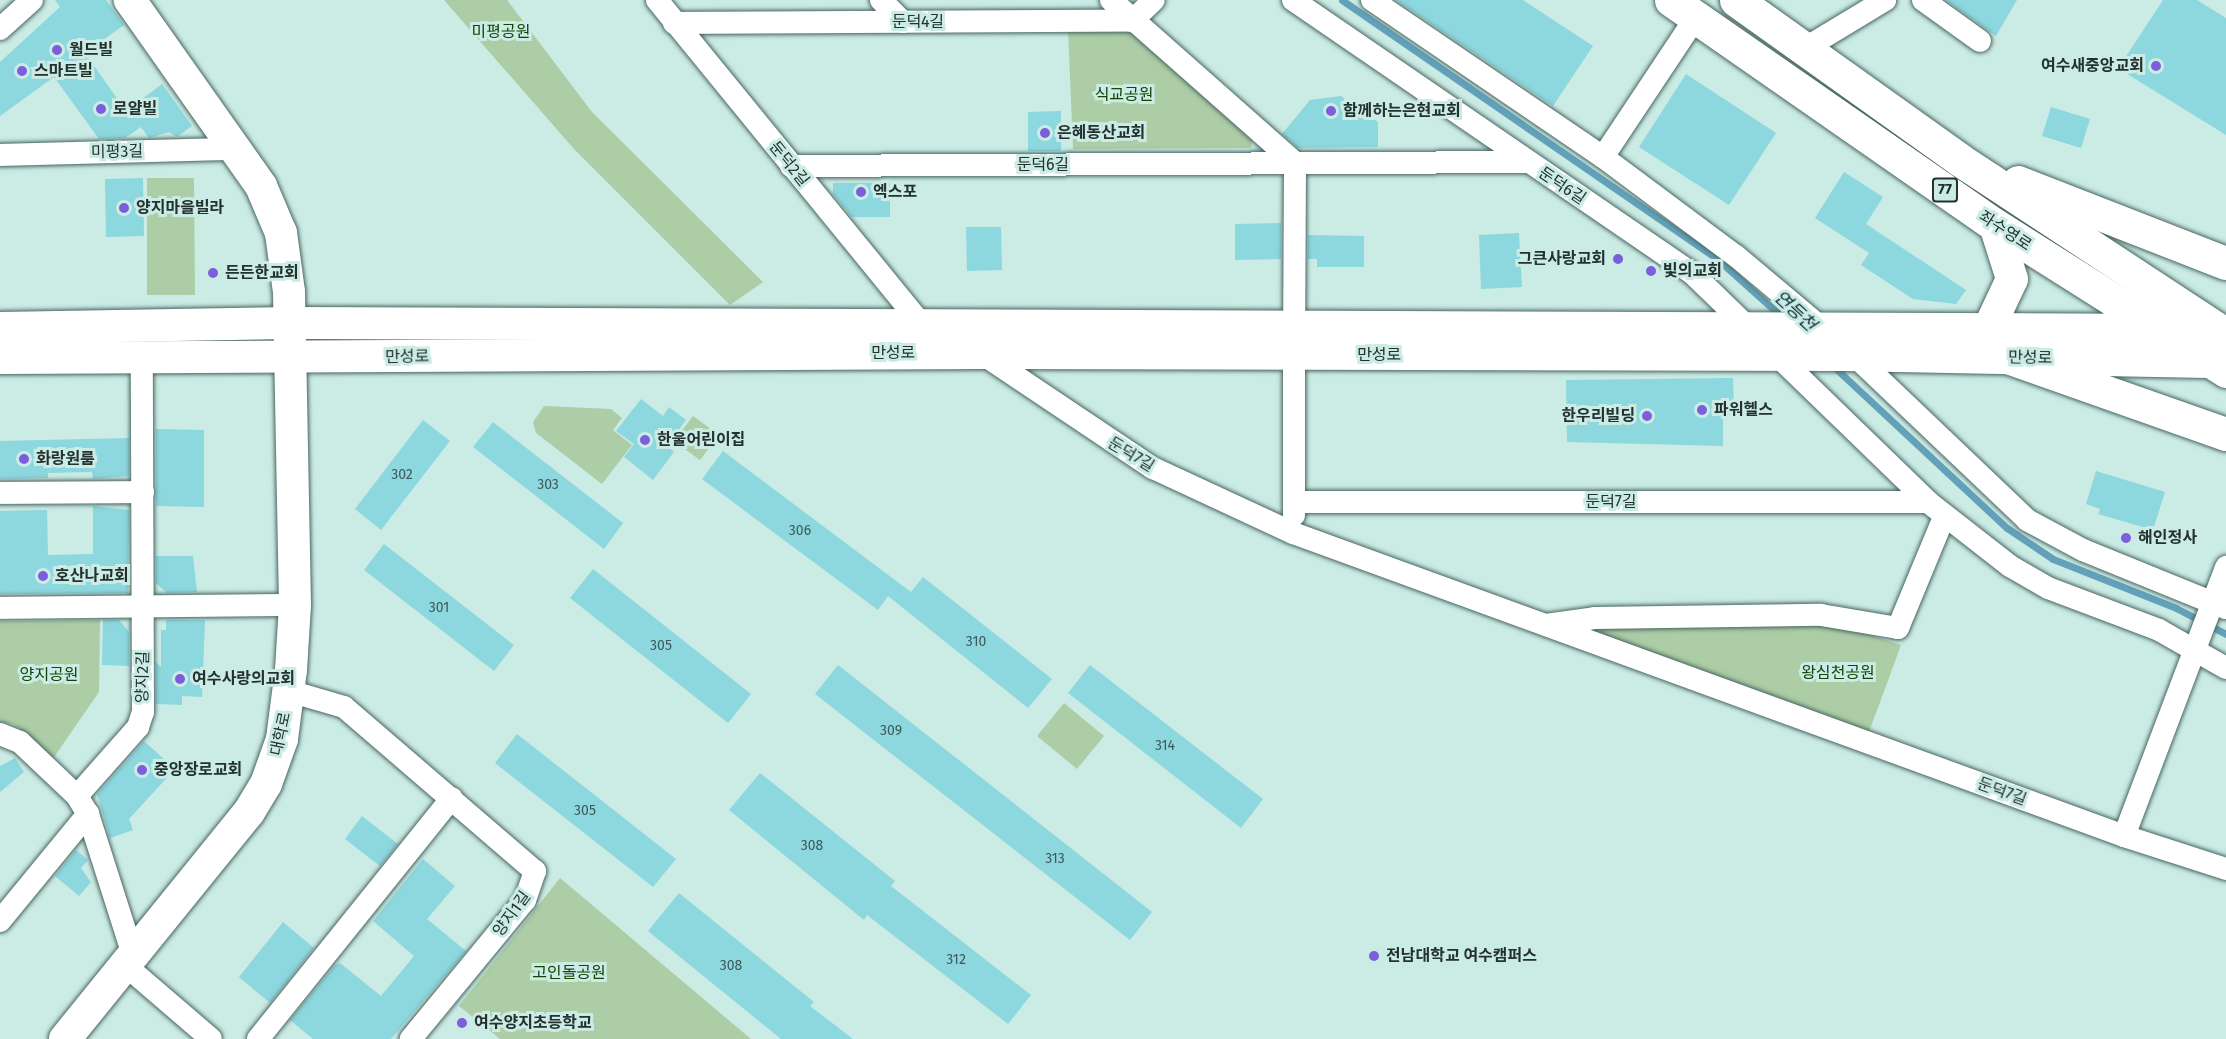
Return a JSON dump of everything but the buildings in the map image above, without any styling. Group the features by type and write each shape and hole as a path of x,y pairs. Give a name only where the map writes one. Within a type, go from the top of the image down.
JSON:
{"main road":[{"name":"77","path":"1736,0 2223,348"},
{"name":"좌수영로","path":"1683,8 1995,225 2160,331 2223,348"},
{"path":"1960,160 2226,263"},
{"path":"2010,358 2226,434"}],"street":[{"path":"0,29 32,0"},
{"path":"130,0 261,186 281,233 290,323 290,358"},
{"name":"둔덕2길","path":"657,0 923,326"},
{"path":"881,0 903,22"},
{"path":"1112,0 1132,21 1295,163 1293,533"},
{"path":"1132,21 1154,0"},
{"path":"1293,0 1527,162"},
{"path":"1372,0 1603,157 1736,256 1814,329 1851,355 1989,489 2027,520 2083,550 2220,604"},
{"path":"1804,49 1885,0"},
{"path":"1923,0 1980,41"},
{"path":"1603,157 1683,8"},
{"name":"둔덕4길","path":"674,23 1132,21"},
{"name":"미평3길","path":"0,155 234,149"},
{"name":"둔덕6길","path":"791,166 1527,162 1693,274 1752,328"},
{"path":"1988,330 2012,279 1995,225"},
{"name":"만성로","path":"0,328 290,323 923,326 1294,341 1782,355 2010,358 2223,348"},
{"path":"1752,328 1782,355 1936,510 2010,566 2048,588 2195,648 2226,668"},
{"name":"만성로","path":"0,358 981,353 1294,341 1752,328 2160,331"},
{"name":"둔덕7길","path":"981,353 1153,468 1293,533 1542,626 2124,836 2226,869"},
{"name":"양지2길","path":"0,921 141,721 144,606 142,358"},
{"name":"대학로","path":"65,1039 249,812 266,784 282,739 289,691 295,605 290,358"},
{"path":"0,493 143,492"},
{"name":"둔덕7길","path":"1294,502 1936,510 1898,628 1821,615 1595,618 1542,626"},
{"path":"2124,836 2195,648 2220,604 2226,567"},
{"path":"0,608 295,605"},
{"name":"양지1길","path":"289,691 344,707 529,862 534,879 525,900 411,1039"},
{"path":"7,743 82,805 129,960 211,1039"},
{"path":"258,1039 452,798"}],"green space":[{"name":"미평공원","path":"444,0 507,0 592,112 763,282 730,305 574,149"},
{"name":"식교공원","path":"1128,28 1253,137 1251,148 1073,149 1068,29"},
{"path":"147,178 194,178 195,295 147,295"},
{"path":"544,406 611,409 622,418 613,430 632,445 602,484 536,433 533,422"},
{"path":"693,416 719,435 700,460 674,441"},
{"name":"양지공원","path":"100,620 99,692 52,760 32,738 13,724 0,722 0,621"},
{"name":"왕심천공원","path":"1839,625 1901,645 1869,732 1598,637 1602,626"},
{"path":"1064,703 1104,736 1077,769 1037,736"},
{"name":"고인돌공원","path":"560,878 751,1039 500,1039 459,1006"}],"waterway":[{"name":"연등천","path":"1342,0 1715,257 1783,318"},
{"name":"연등천","path":"1832,365 2007,528 2053,559 2176,608 2226,634"}],"place":[{"name":"월드빌","path":"57,50"},
{"name":"여수새중앙교회","path":"2156,66"},
{"name":"스마트빌","path":"22,71"},
{"name":"로얄빌","path":"101,109"},
{"name":"함께하는은현교회","path":"1331,111"},
{"name":"은혜동산교회","path":"1045,133"},
{"name":"엑스포","path":"861,192"},
{"name":"양지마을빌라","path":"124,208"},
{"name":"그큰사랑교회","path":"1618,259"},
{"name":"빛의교회","path":"1651,271"},
{"name":"든든한교회","path":"213,273"},
{"name":"파워헬스","path":"1702,410"},
{"name":"한우리빌딩","path":"1647,416"},
{"name":"한울어린이집","path":"645,440"},
{"name":"화랑원룸","path":"24,459"},
{"name":"해인정사","path":"2126,538"},
{"name":"호산나교회","path":"43,576"},
{"name":"여수사랑의교회","path":"180,679"},
{"name":"중앙장로교회","path":"142,770"},
{"name":"전남대학교 여수캠퍼스","path":"1374,956"},
{"name":"여수양지초등학교","path":"462,1023"}]}
